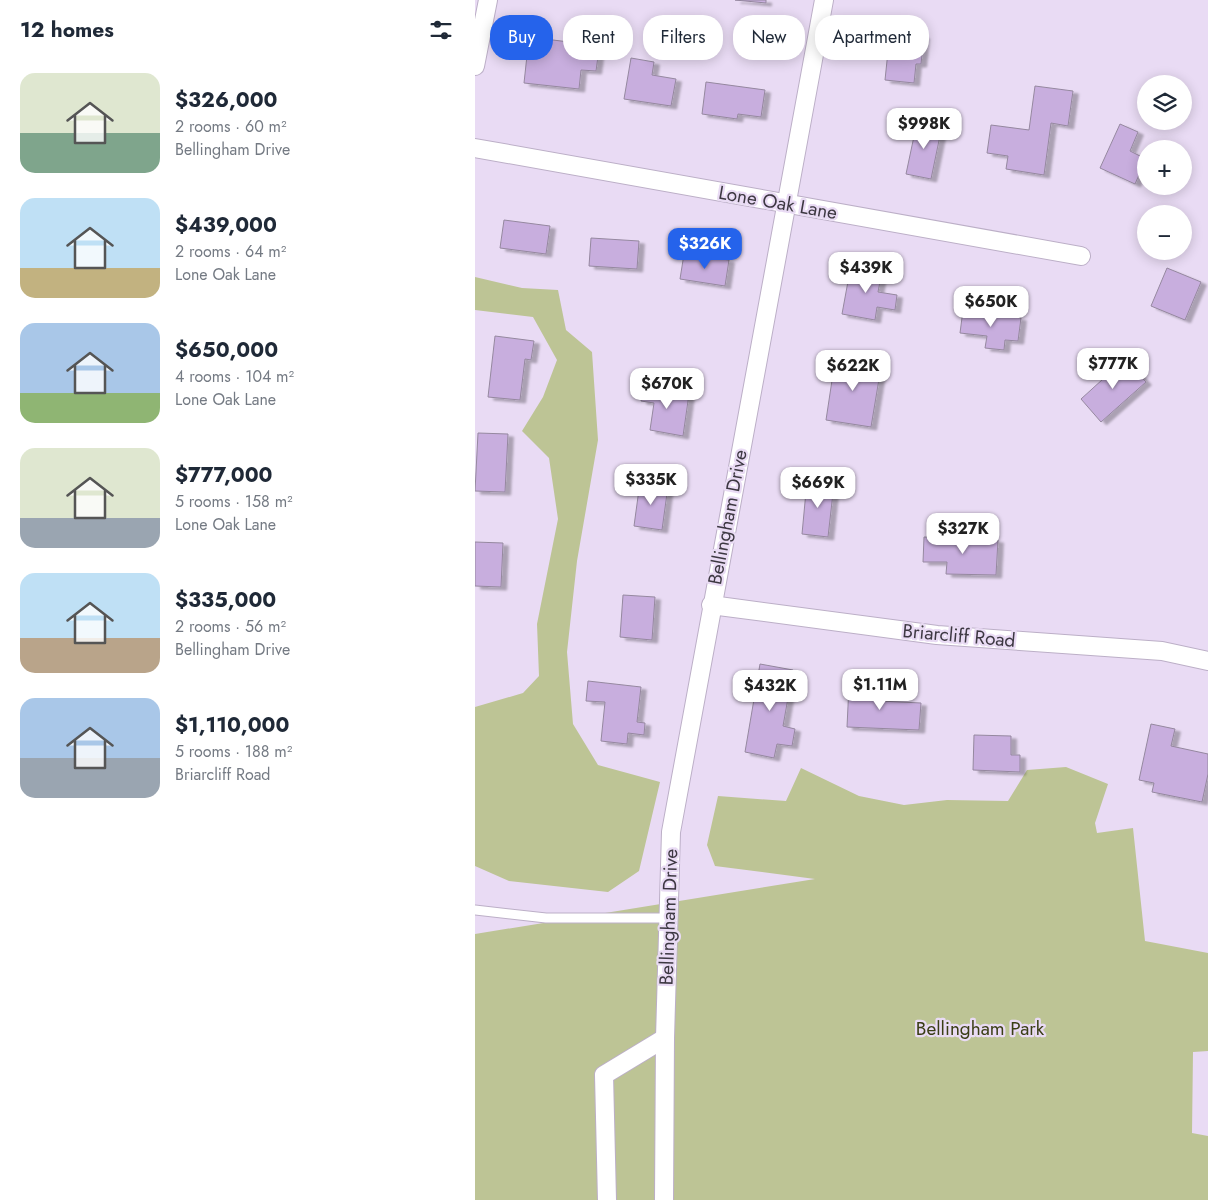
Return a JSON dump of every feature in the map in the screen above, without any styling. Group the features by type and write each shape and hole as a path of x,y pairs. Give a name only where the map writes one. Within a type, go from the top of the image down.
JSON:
{"street":[{"path":"475,66 487,0"},
{"name":"Bellingham Drive","path":"664,1200 665,1038 671,832 711,605 824,0"},
{"name":"Lone Oak Lane","path":"475,148 1081,256"},
{"name":"Briarcliff Road","path":"711,605 937,635 1162,652 1208,661"},
{"path":"607,1200 605,1075 665,1038"}],"lane":[{"path":"475,910 546,918 668,918"}],"green space":[{"path":"475,277 522,288 558,290 566,330 592,352 598,440 577,561 567,652 573,724 598,765 660,782 639,871 608,892 509,881 475,866 475,707 523,693 539,676 537,624 558,519 549,458 522,431 543,397 557,360 533,317 475,310"},
{"name":"Bellingham Park","path":"1066,767 1108,784 1095,823 1097,833 1133,828 1145,941 1208,953 1208,1051 1193,1052 1192,1133 1208,1136 1208,1200 475,1200 475,934 815,879 715,866 707,845 718,796 786,801 801,768 859,796 904,805 947,800 1008,801 1027,770"}],"building":[{"path":"735,0 766,0 766,3"},
{"path":"553,40 563,41 563,60 598,60 596,71 581,70 579,89 524,83 526,60 553,60"},
{"path":"633,58 654,62 652,75 676,79 671,106 624,99 631,60"},
{"path":"887,60 921,60 921,64 916,64 914,83 885,80"},
{"path":"706,82 765,90 761,117 738,114 737,119 702,114"},
{"path":"1035,86 1073,91 1068,126 1051,123 1044,175 1006,169 1008,156 987,153 991,125 1029,130"},
{"path":"917,122 942,126 931,179 906,174"},
{"path":"1120,124 1138,132 1130,151 1137,154 1137,179 1135,184 1100,168"},
{"path":"504,220 550,226 546,254 500,248"},
{"path":"591,238 639,241 637,269 589,266"},
{"path":"684,254 729,260 725,286 680,279"},
{"path":"851,265 882,271 878,292 897,295 895,310 877,307 875,320 842,314"},
{"path":"1167,268 1201,282 1185,320 1151,306"},
{"path":"963,310 1021,318 1018,341 1005,340 1004,350 985,348 987,336 960,333"},
{"path":"495,336 534,341 531,360 525,359 520,400 488,397"},
{"path":"836,354 867,359 865,370 880,373 871,427 826,420"},
{"path":"1125,359 1146,382 1101,422 1081,399"},
{"path":"644,387 689,394 683,436 650,430 654,403 641,401"},
{"path":"478,433 508,434 505,492 475,491"},
{"path":"807,481 834,484 828,537 802,534"},
{"path":"640,482 668,486 662,530 634,526"},
{"path":"924,537 998,540 996,575 946,574 947,562 923,562"},
{"path":"475,542 503,543 501,587 475,586"},
{"path":"623,595 655,597 652,640 620,637"},
{"path":"760,664 793,670 783,726 795,729 792,746 777,744 774,758 745,752"},
{"path":"588,681 641,687 637,722 645,723 644,735 628,733 627,744 601,741 605,702 586,701"},
{"path":"849,685 880,686 880,701 921,703 919,730 847,727"},
{"path":"1151,724 1175,729 1171,746 1208,754 1208,774 1202,802 1152,792 1154,783 1139,780"},
{"path":"974,735 1011,736 1011,755 1020,755 1020,772 973,770"}]}
